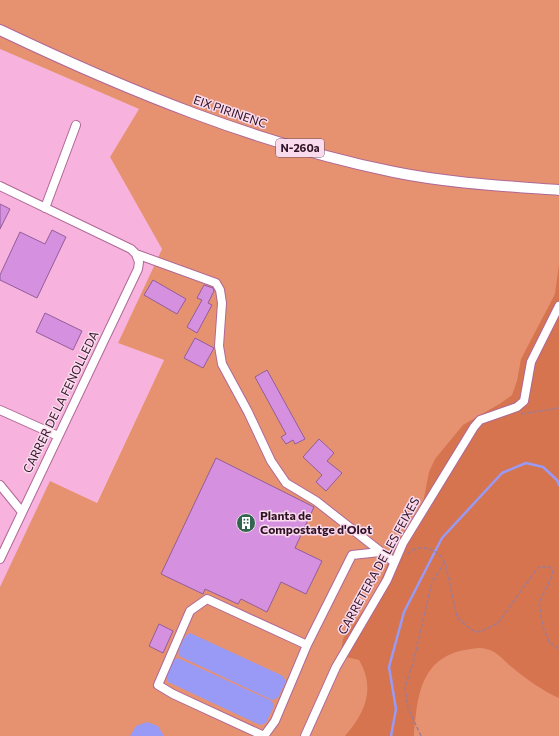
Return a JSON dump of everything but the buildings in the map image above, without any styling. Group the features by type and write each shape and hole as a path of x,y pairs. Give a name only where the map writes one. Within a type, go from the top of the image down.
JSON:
{"main road":[{"name":"N-260a","path":"0,23 54,55"},
{"name":"EIX PIRINENC","path":"0,30 54,55 191,112 258,136 325,156 396,172 444,179 499,186 559,190"}],"street":[{"path":"45,208 76,125"},
{"path":"0,186 132,250 136,254 216,283 220,290 222,303 219,346 222,364 248,412 271,461 286,483 316,500 394,562"},
{"name":"CARRER DE LA FENOLLEDA","path":"0,558 138,269 139,262 136,254"},
{"name":"CARRETERA DE LES FEIXES","path":"305,736 336,667 387,580 394,562 417,518 478,422 517,407 524,401 531,362 559,306"},
{"path":"0,410 58,436"},
{"path":"0,485 22,512"},
{"path":"307,645 206,599 190,611 158,685 173,694 264,736 275,721 307,645 352,555 380,552"}],"path":[{"path":"520,414 559,408"},
{"path":"404,559 415,548 427,548 441,556 445,562 457,617 476,632 482,631 498,623 536,570 539,567 550,567 553,571 552,576 539,603 543,627 549,642 559,649"},
{"path":"421,736 408,708 404,687 413,663 432,582 445,562"}],"shaded area":[{"path":"0,0 559,0 559,736 0,736 0,587 50,481 97,503 164,360 118,343 162,249 110,157 139,109 0,49"},
{"path":"0,49 139,109 110,157 162,249 118,343 164,360 0,707"},
{"path":"559,264 559,698 529,680 494,652 483,648 469,649 450,654 438,661 430,671 420,694 414,736 345,736 363,709 366,700 367,681 359,660 346,657 341,652 343,639 375,594 396,544 423,503 429,472 435,459 463,425 512,395 517,381 521,359 555,294"}],"water":[{"path":"190,633 283,676 286,681 278,698 272,700 179,656 179,650 182,643 185,637"},
{"path":"178,658 272,701 274,706 266,723 260,725 168,682 166,676 174,660"},
{"path":"147,722 158,726 164,736 130,736 136,726"}],"waterway":[{"path":"391,736 396,709 389,667 404,612 442,538 502,473 526,463 543,467 557,480 559,485"}],"place":[{"name":"Planta de Compostatge d'Olot","path":"246,523"}]}
